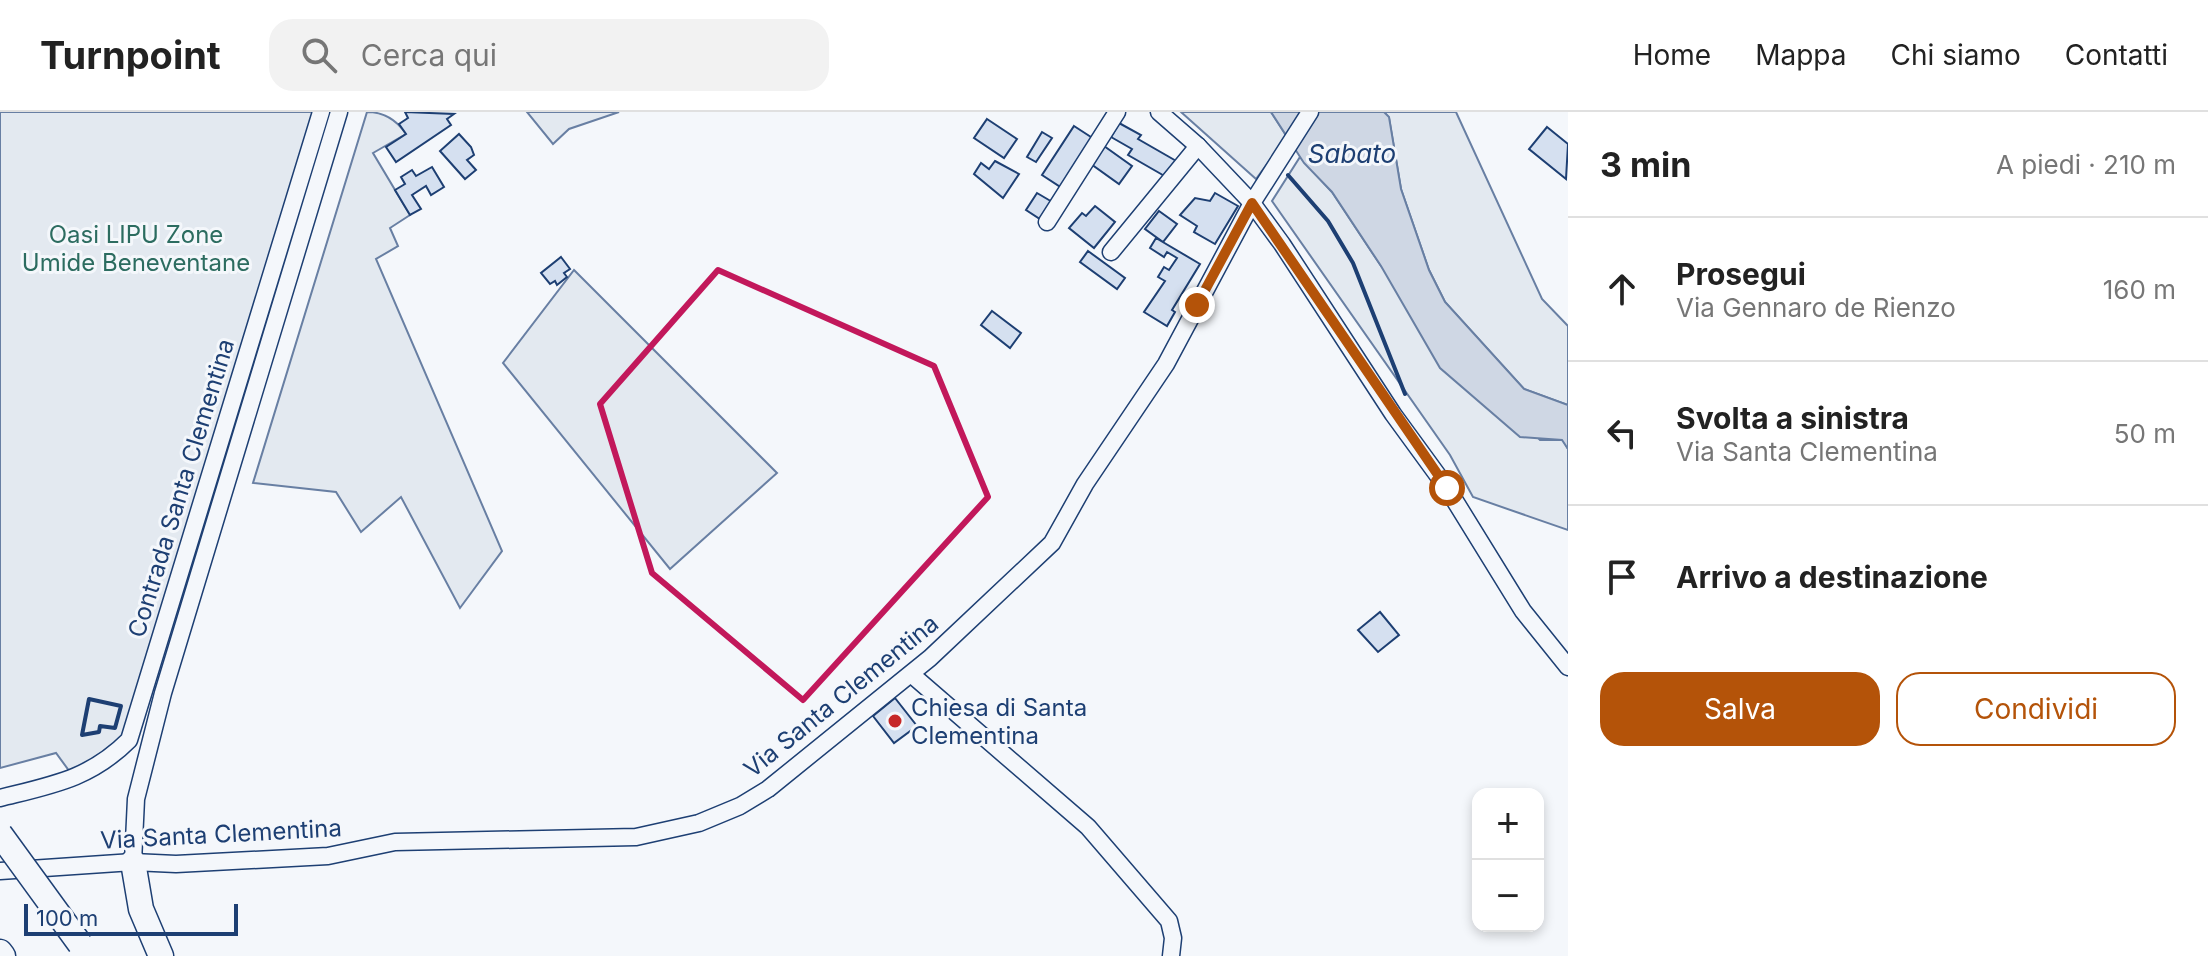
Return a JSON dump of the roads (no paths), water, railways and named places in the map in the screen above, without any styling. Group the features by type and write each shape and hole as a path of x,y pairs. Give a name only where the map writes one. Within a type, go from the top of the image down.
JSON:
{"highway":[{"path":"0,834 85,952"},
{"path":"133,862 141,909 161,956"}],"street":[{"path":"1047,222 1117,112"},
{"path":"1159,112 1198,146 1252,203 1447,488 1523,611 1568,667"},
{"name":"Via Santa Clementina","path":"0,871 133,862 176,864 328,856 395,842 636,837 699,823 740,806 768,789 911,674 1014,582 1052,543 1085,484 1166,364 1252,203 1310,112"},
{"name":"Contrada Santa Clementina","path":"0,798 82,774 106,763 129,740 335,113"},
{"name":"Contrada Santa Clementina","path":"133,862 136,799 163,693 335,113"},
{"path":"1111,252 1198,146"},
{"path":"911,674 1088,827 1169,921 1173,938 1171,956"}],"water":[{"name":"Sabato","path":"1271,112 1384,112 1389,117 1401,189 1429,270 1445,302 1524,389 1568,405 1568,449 1562,440 1520,437 1440,368 1381,266 1332,192 1304,163"}],"place":[{"name":"Chiesa di Santa Clementina","path":"895,721"}],"park label":[{"name":"Oasi LIPU Zone Umide Beneventane","path":"136,248"}]}
